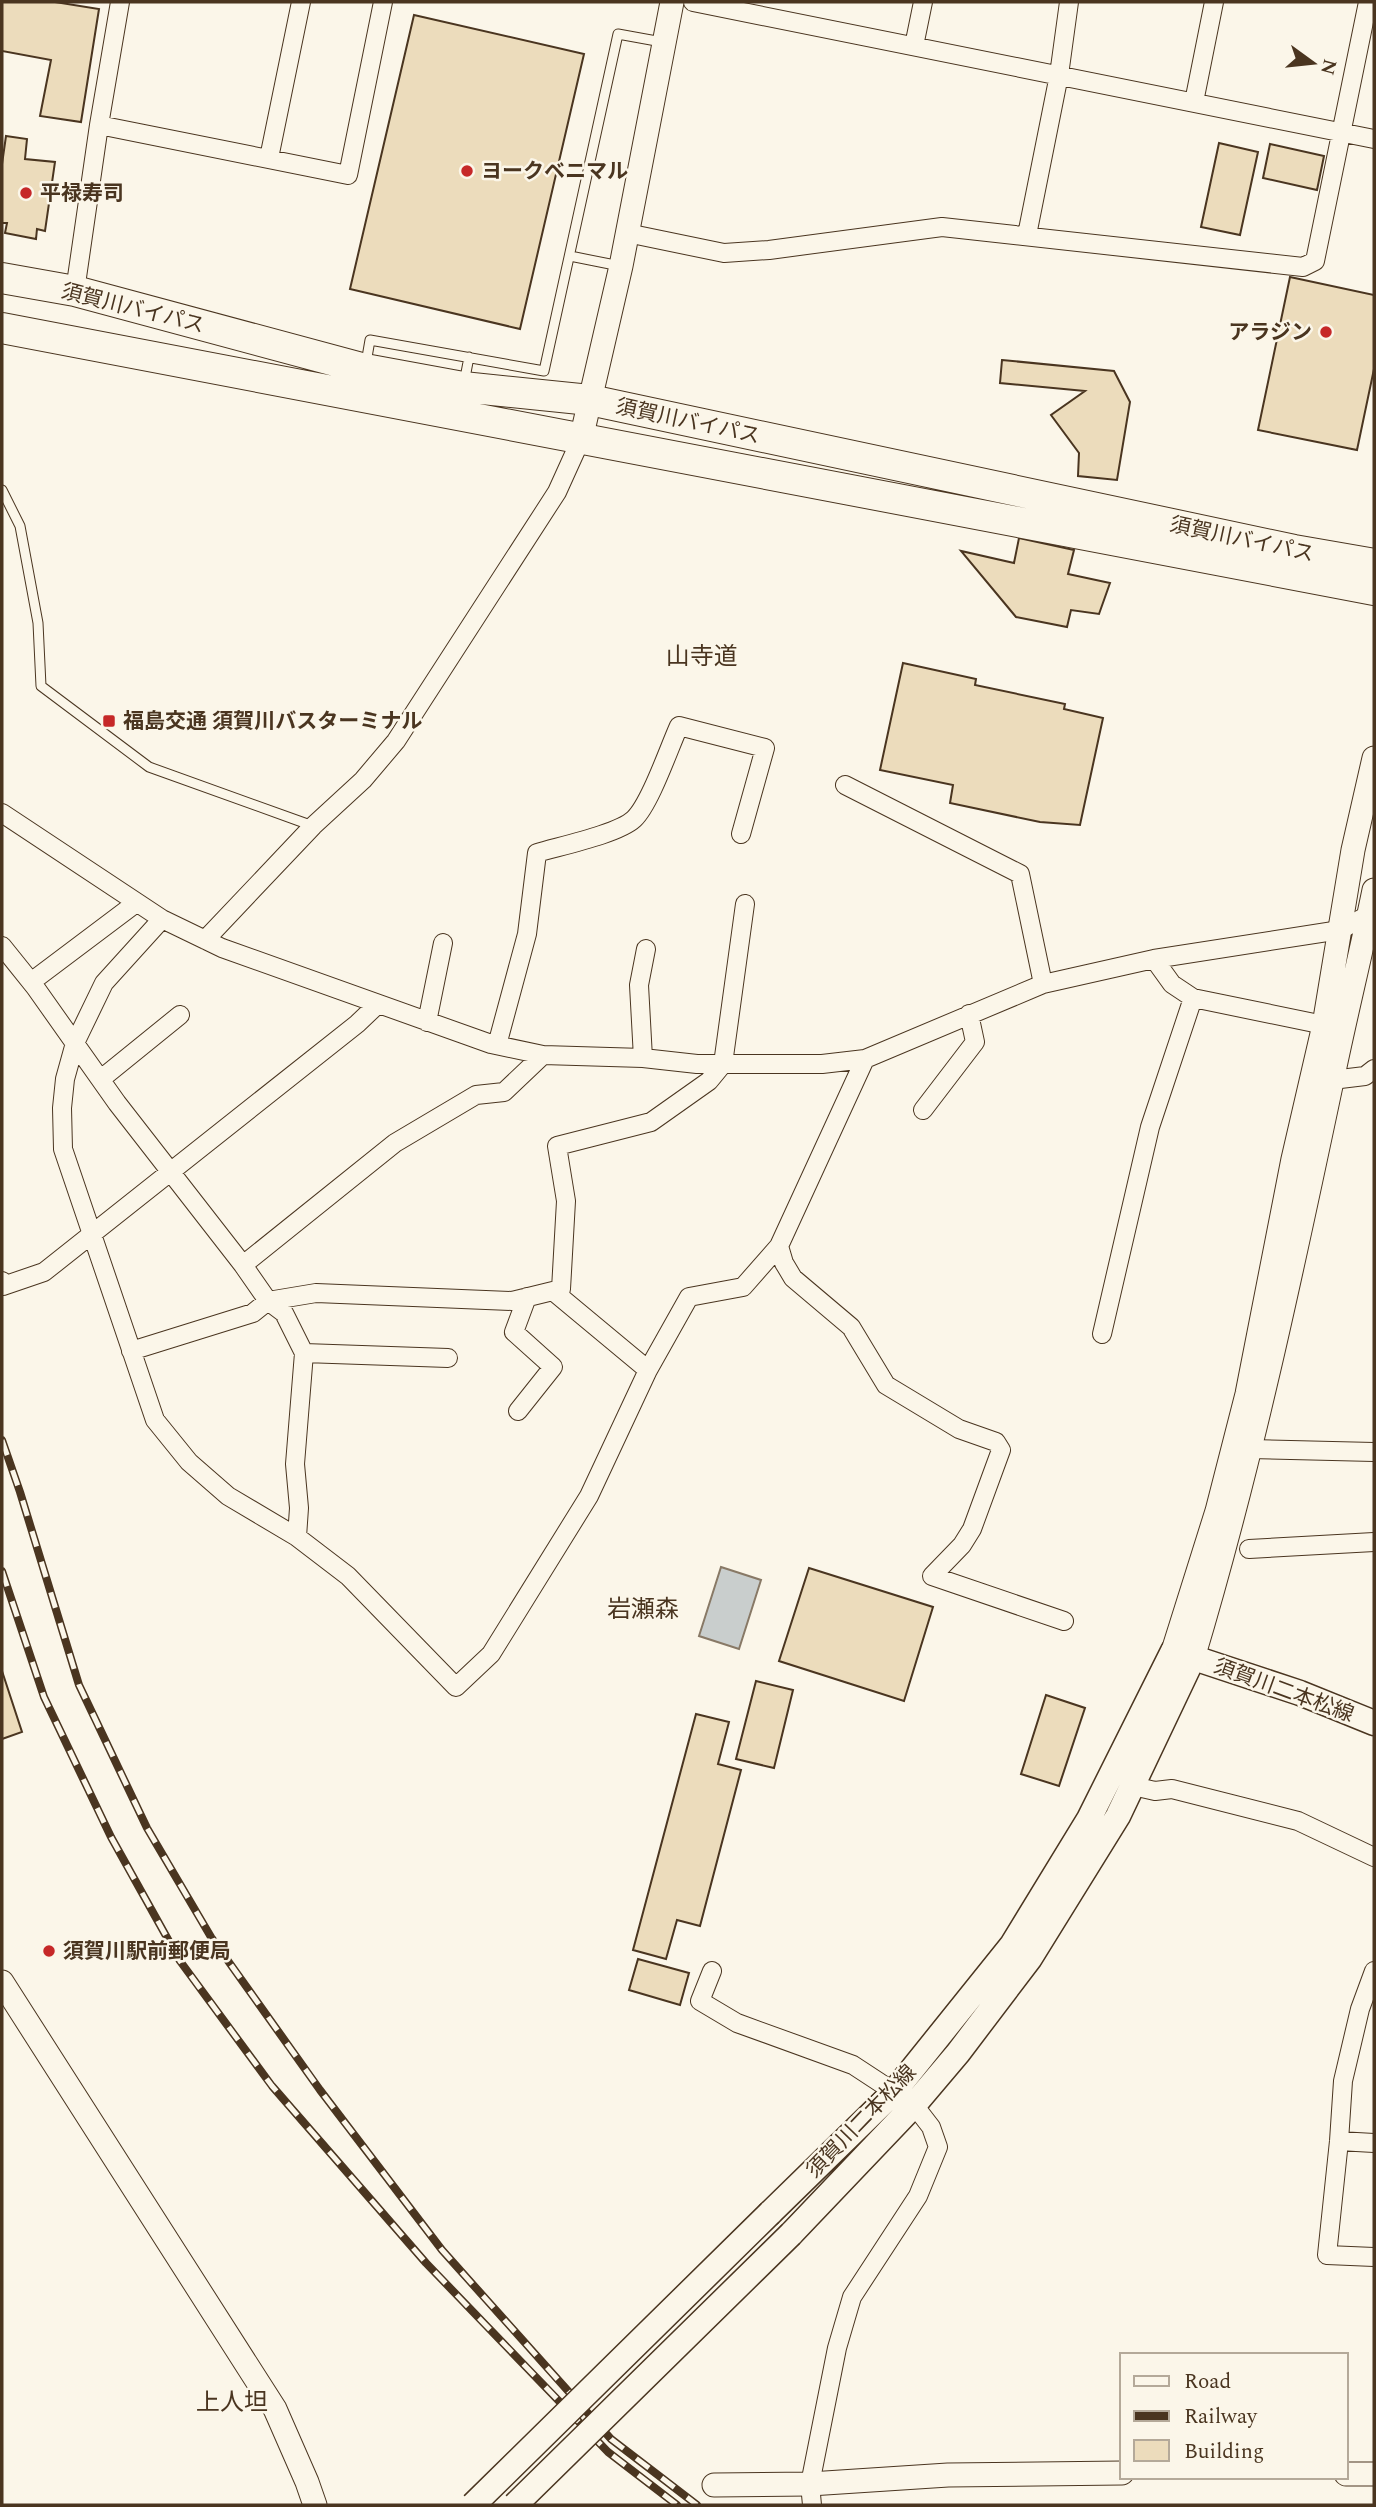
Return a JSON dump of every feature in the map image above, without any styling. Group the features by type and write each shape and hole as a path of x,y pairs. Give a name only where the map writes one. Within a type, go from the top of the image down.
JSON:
{"highway":[{"name":"須賀川バイパス","path":"2,278 75,291 365,369 463,387 590,400 1291,561 1374,590"},
{"path":"2,308 41,316 78,342"},
{"name":"須賀川バイパス","path":"2,328 581,439 1291,561 1374,564"},
{"path":"2,335 46,336"},
{"path":"1291,561 1374,598"}],"main road":[{"name":"須賀川二本松線","path":"1183,1654 1300,1693 1374,1723"},
{"name":"須賀川二本松線","path":"473,2505 771,2213 958,2053 1030,1958 1118,1816 1133,1786 1183,1654"},
{"name":"須賀川二本松線","path":"515,2505 791,2234 904,2098 1012,1945 1089,1819 1183,1654"}],"street":[{"path":"75,291 120,2"},
{"path":"269,158 300,2"},
{"path":"99,125 348,174 383,2"},
{"path":"205,940 313,826 363,780 396,741 556,492 581,439 621,266 672,2"},
{"path":"693,2 1374,139"},
{"path":"914,46 923,2"},
{"path":"1027,235 1059,75 1069,2"},
{"path":"1194,102 1214,2"},
{"path":"627,233 724,253 769,250 942,228 1027,235 1303,267 1315,261 1368,2"},
{"path":"1291,561 1337,545 1374,551"},
{"path":"1291,561 1374,575"},
{"path":"497,1045 527,934 537,853 613,830 634,819 650,793 678,726 765,748 741,834"},
{"path":"1183,1654 1247,1394 1293,1159 1324,1025 1353,850 1374,758"},
{"path":"845,785 1020,874 1043,985"},
{"path":"1339,930 1361,872 1374,809"},
{"path":"2,813 162,919 222,948 427,1022 497,1045 543,1055 643,1058 697,1064 822,1064 864,1059 1043,985 1154,959 1339,930 1373,905"},
{"path":"31,982 136,903"},
{"path":"131,1351 253,1313 268,1301 316,1293 512,1301 561,1289 566,1201 557,1146 651,1122 709,1081 723,1064 745,904"},
{"path":"1183,1654 1220,1567 1250,1449 1294,1265 1332,1080 1373,905"},
{"path":"162,919 104,983 75,1043 65,1079 62,1108 63,1149 155,1420 190,1462 228,1496 297,1537 348,1576 456,1687 491,1654 589,1496 648,1370 689,1297 743,1287 779,1246 864,1059"},
{"path":"427,1022 443,943"},
{"path":"2,946 268,1301 284,1313 304,1353 295,1464 299,1508 297,1537"},
{"path":"643,1058 639,985 646,949"},
{"path":"1154,959 1172,984 1193,998 1324,1025"},
{"path":"1102,1334 1150,1126 1193,998"},
{"path":"2,1281 3,1286 44,1272 357,1024 378,1004"},
{"path":"923,1110 975,1042 969,1014"},
{"path":"101,1079 180,1015"},
{"path":"243,1265 395,1143 476,1095 504,1092 543,1055"},
{"path":"1332,1080 1365,1076 1374,1069"},
{"path":"779,1246 784,1263 793,1278 851,1327 886,1385 959,1429 996,1442 1001,1450 972,1530 962,1545 932,1576 1064,1621"},
{"path":"553,1291 648,1370"},
{"path":"518,1411 553,1367 514,1332 527,1297"},
{"path":"304,1353 448,1358"},
{"path":"1250,1449 1374,1452"},
{"path":"1249,1549 1374,1542"},
{"path":"1133,1786 1155,1791 1172,1789 1298,1821 1374,1857"},
{"path":"712,1971 700,2001 737,2023 853,2065 904,2098 931,2127 938,2147 918,2196 852,2297 837,2348 811,2494"},
{"path":"1374,1971 1360,2009 1343,2081 1327,2255 1374,2257"},
{"path":"2,1982 275,2409 315,2505"},
{"path":"1339,2141 1374,2143"},
{"path":"714,2485 811,2494 947,2475 1120,2473"},
{"path":"1348,2474 1374,2474"}],"lane":[{"path":"365,369 370,340 544,371 618,34 664,43"},
{"path":"570,256 621,266"},
{"path":"463,387 469,357"},
{"path":"2,490 20,526 38,623 41,686 149,767 313,826"}],"shaded area":[{"path":"721,1567 761,1580 739,1649 699,1636"}],"building":[{"path":"2,2 55,2 99,9 81,122 40,116 51,60 2,51"},
{"name":"ヨークベニマル","path":"414,15 584,54 520,329 350,289"},
{"name":"平禄寿司","path":"6,136 27,139 25,159 55,162 45,231 37,229 36,239 5,233 7,223 2,223 2,164"},
{"path":"1219,143 1258,152 1240,235 1201,227"},
{"path":"1270,144 1324,156 1317,190 1263,178"},
{"name":"アラジン","path":"1290,277 1374,295 1374,369 1357,450 1258,430"},
{"path":"1002,360 1114,371 1130,402 1117,480 1078,476 1079,453 1051,415 1085,391 1000,383"},
{"path":"1019,538 1074,550 1068,574 1110,583 1099,614 1071,610 1067,627 1016,617 961,551 1014,563"},
{"path":"903,663 976,679 975,685 1065,704 1064,709 1103,718 1080,825 1040,822 950,803 953,785 880,770"},
{"path":"809,1568 933,1607 904,1701 779,1661"},
{"path":"2,1671 22,1732 2,1739"},
{"path":"756,1681 793,1690 774,1768 736,1759"},
{"path":"1046,1695 1085,1708 1059,1786 1021,1774"},
{"path":"696,1714 729,1722 718,1764 741,1770 700,1926 677,1920 666,1959 633,1950"},
{"path":"638,1959 689,1973 680,2005 629,1990"}],"railway":[{"path":"2,1440 79,1685 147,1828 211,1937 320,2090 442,2250 611,2439 697,2505"},
{"path":"2,1571 44,1697 111,1837 180,1961 272,2086 426,2263 608,2452 677,2505"}],"place":[{"name":"ヨークベニマル","path":"467,171"},
{"name":"平禄寿司","path":"26,193"},
{"name":"アラジン","path":"1326,332"},
{"name":"福島交通 須賀川バスターミナル","path":"109,721"},
{"name":"須賀川駅前郵便局","path":"49,1951"}],"district":[{"name":"山寺道","path":"702,656"},
{"name":"岩瀬森","path":"643,1609"},
{"name":"上人坦","path":"232,2402"}]}
